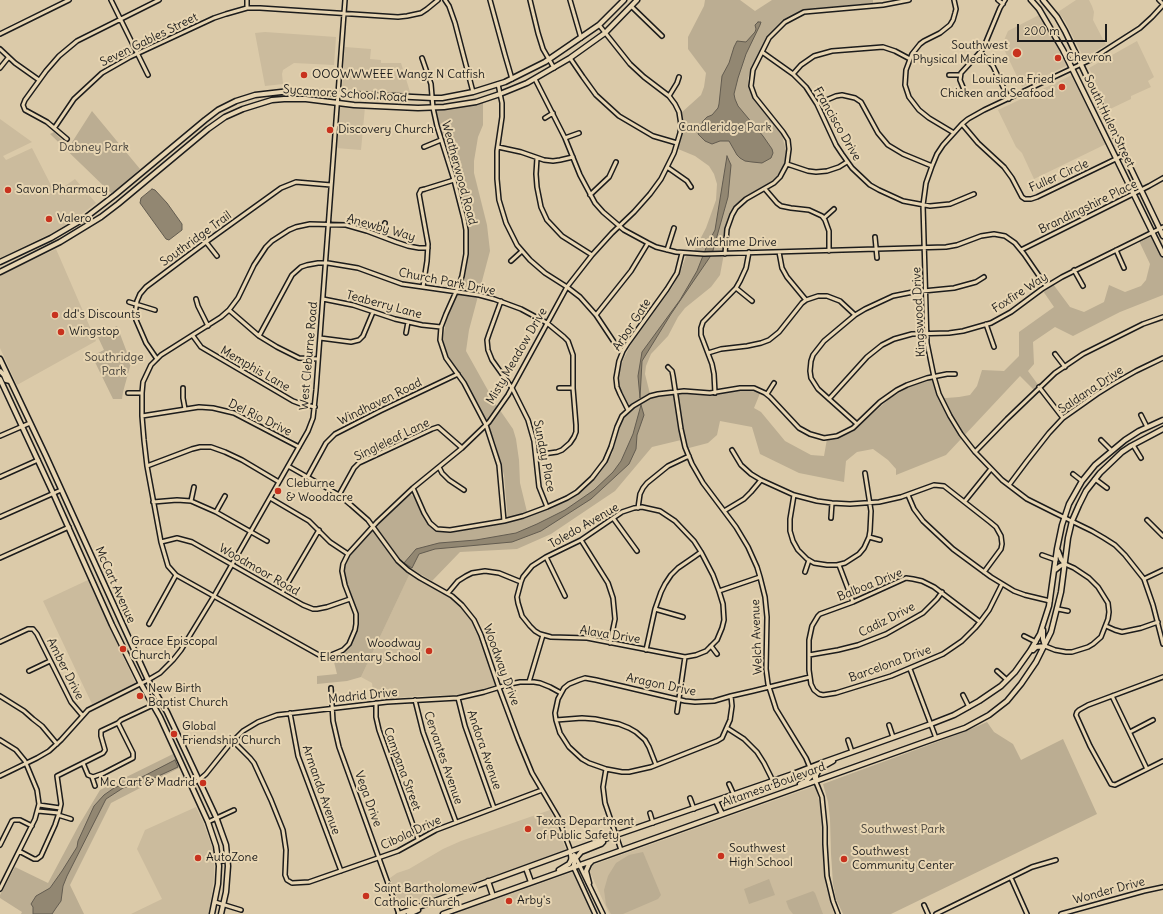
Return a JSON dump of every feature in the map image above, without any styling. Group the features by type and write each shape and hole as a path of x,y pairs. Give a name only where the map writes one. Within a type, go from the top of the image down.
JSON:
{"main road":[{"name":"Sycamore School Road","path":"0,262 62,232 96,210 191,130 222,108 236,101 255,95 290,91 433,98 442,98 473,92 512,79 549,60 599,25 624,0"},
{"name":"Sycamore School Road","path":"0,272 71,237 101,217 213,125 232,113 251,105 272,100 306,99 354,104 433,108 464,104 500,94 535,79 570,58 605,33 637,0"},
{"name":"South Hulen Street","path":"1031,0 1039,9 1060,44 1163,254"},
{"name":"South Hulen Street","path":"1043,0 1054,14 1064,31 1161,228 1163,236"},
{"path":"1046,20 1054,14"},
{"path":"1093,111 1102,107"},
{"path":"191,130 198,137"},
{"path":"96,210 101,217"},
{"path":"22,252 25,260"},
{"path":"0,359 2,370"},
{"name":"McCart Avenue","path":"2,370 6,380 11,382 120,621 148,680 164,706 216,817 226,845 227,860 227,884 221,914"},
{"name":"McCart Avenue","path":"0,379 112,625 163,725 208,822 216,846 219,876 212,914"},
{"name":"Altamesa Boulevard","path":"399,914 526,868 573,855 616,835 734,795 931,724 969,707 994,691 1020,666 1036,642 1043,628 1050,601 1057,549 1064,518 1069,504 1082,481 1111,450 1147,427 1163,420"},
{"name":"Altamesa Boulevard","path":"443,914 965,728 989,715 1004,703 1027,677 1045,646 1058,609 1068,538 1072,521 1086,491 1107,465 1122,452 1163,429"},
{"path":"1101,459 1107,465"},
{"path":"1055,570 1065,564 1057,549"},
{"path":"1050,601 1055,600 1060,595"},
{"path":"1050,601 1056,608 1056,615"},
{"path":"112,625 120,621"},
{"path":"1030,651 1036,647 1045,646 1043,639 1043,628"},
{"path":"163,725 171,722"},
{"path":"816,780 816,775 819,770 840,756"},
{"path":"794,789 809,779 811,776 811,767"},
{"path":"716,801 722,814"},
{"path":"545,877 567,866 573,855 601,844 604,840"},
{"path":"573,855 574,867"},
{"path":"589,883 586,871 589,864 593,860"},
{"path":"526,868 531,882"},
{"path":"488,882 493,896"},
{"path":"409,914 430,903"}],"street":[{"path":"0,34 69,0"},
{"path":"111,0 148,75"},
{"path":"67,139 55,127 25,110 23,103 39,80 59,56 77,41 159,0"},
{"path":"247,0 247,8"},
{"name":"West Cleburne Road","path":"0,776 49,751 88,710 141,684 166,668 181,650 214,596 308,431 315,407 345,0"},
{"name":"Seven Gables Street","path":"55,127 74,99 84,88 102,73 214,18 247,8 398,17 421,13 438,0"},
{"path":"445,0 455,23 473,92"},
{"path":"490,0 512,79"},
{"path":"530,0 538,33 549,60 554,68"},
{"path":"570,0 582,38"},
{"path":"725,254 727,229 736,208 746,199 765,189 778,179 787,164 789,148 788,140 784,132 752,93 752,74 769,38 791,18 804,12 883,5 909,0"},
{"path":"954,0 956,8 950,25 940,33 920,44 912,54 906,70 905,80 906,92 919,110 954,133"},
{"path":"998,0 1003,4"},
{"path":"965,92 960,80 960,75 980,52 1006,0"},
{"path":"1159,0 1163,5"},
{"name":"Kingswood Drive","path":"1163,5 1152,18 1140,28 1090,60 983,111 962,124 937,154 925,188 923,205 927,333 930,357 939,394 950,416 961,434 990,470 1008,485 1028,499 1092,531 1115,545 1125,555 1144,579 1158,622 1163,644"},
{"path":"631,6 662,36"},
{"name":"Misty Meadow Drive","path":"176,575 319,655 324,656 334,654 343,650 349,644 353,636 357,618 342,571 343,564 348,554 372,526 413,488 462,448 486,425 503,403 512,388 567,286 592,255 650,194 674,153 681,125 680,116 675,104 669,96 630,64 599,25"},
{"path":"793,74 801,65 814,56 832,51 883,47 895,51 910,59"},
{"path":"0,49 8,58 39,80"},
{"name":"Francisco Drive","path":"762,52 793,74 806,88 817,104 836,145 847,162 870,186 903,201 923,205 939,206 950,204 974,194"},
{"path":"980,52 993,66 1009,99"},
{"path":"0,68 8,58"},
{"name":"Weatherwood Road","path":"422,58 431,84 433,108 437,126 454,180 464,219 466,240 466,254 462,276 446,314 440,335 442,348 446,358 464,383 486,425 499,465 504,521"},
{"path":"570,58 596,95 619,116 653,136 677,143"},
{"path":"950,75 960,75"},
{"path":"669,96 679,77"},
{"name":"Windchime Drive","path":"535,79 565,138 572,157 590,195 602,212 620,225 624,230 648,243 667,250 682,253 725,254 749,252 951,247 981,236 994,234 1005,236 1015,243 1046,286"},
{"path":"498,84 502,103 502,117 498,147 497,179 502,213 510,232 522,251 535,266 567,286 584,302 596,315 614,342 623,351"},
{"path":"817,104 842,95 855,98 861,102 878,133 888,145 903,154 932,166"},
{"path":"545,118 553,113"},
{"name":"Fuller Circle","path":"962,124 978,143 1004,167 1012,178 1022,197 1025,199 1037,197 1124,154"},
{"path":"565,138 578,133"},
{"path":"424,147 441,140"},
{"path":"498,147 553,161 572,157"},
{"path":"537,158 537,187 541,207 548,220 562,236 592,255"},
{"path":"590,195 609,177 616,162"},
{"path":"787,164 816,172 827,171 839,167 847,162"},
{"path":"667,167 686,181 691,187"},
{"name":"Brandingshire Place","path":"1021,250 1163,178"},
{"path":"423,287 428,261 428,248 427,233 419,194 421,190 454,180"},
{"name":"Southridge Trail","path":"136,304 140,294 146,287 281,188 296,182 331,184"},
{"path":"765,189 781,206 809,210 824,218 829,231 830,251"},
{"path":"824,218 834,209"},
{"path":"381,236 384,223"},
{"name":"Anewby Way","path":"230,310 238,298 254,265 266,247 285,232 296,227 310,224 346,225 356,227 408,246 428,248"},
{"path":"667,250 674,228"},
{"name":"Foxfire Way","path":"829,399 867,357 882,345 912,334 949,333 963,331 986,324 1011,312 1046,286 1074,270 1161,228"},
{"path":"875,236 877,258"},
{"path":"206,242 217,256"},
{"path":"596,315 631,271 648,243"},
{"path":"1116,250 1124,268"},
{"path":"511,261 522,251"},
{"path":"715,392 714,374 701,335 701,328 703,322 736,288 746,268 749,252"},
{"path":"779,252 782,268 787,277 806,300"},
{"name":"Arbor Gate","path":"628,410 620,394 616,378 619,361 623,351 667,289 676,273 682,253"},
{"name":"Church Park Drive","path":"259,336 292,275 307,265 318,263 358,268 397,282 479,295 501,301 521,309 547,323 564,337 570,345 573,355 573,388 576,432 570,443 562,450 536,455"},
{"path":"1074,270 1083,286"},
{"path":"857,424 829,399 814,383 810,371 811,361 813,355 824,341 855,315 893,296 904,293 954,288 967,285 984,277"},
{"path":"736,288 752,301"},
{"path":"708,353 721,349 747,346 769,340 779,332 806,300 818,296 827,296 840,301 855,315"},
{"path":"196,299 208,326"},
{"name":"Teaberry Lane","path":"323,299 353,305 395,319 442,327"},
{"name":"Sunday Place","path":"501,301 487,340 488,350 492,360 512,388 528,420 534,441 539,483 547,507"},
{"path":"129,302 155,310"},
{"path":"136,304 135,314 142,335 146,344 157,359"},
{"path":"149,624 176,575 166,563 147,466 142,416 142,387 145,376 151,364 161,355 193,336 230,310 259,336 293,356 318,359"},
{"path":"320,338 356,341 364,336 373,312"},
{"path":"975,452 1039,387 1055,373 1089,351 1143,324 1163,317"},
{"path":"406,333 408,322"},
{"path":"986,324 994,347"},
{"name":"Memphis Lane","path":"193,336 201,347 293,401 315,407"},
{"path":"1055,354 1065,367"},
{"name":"Saldana Drive","path":"1008,485 1049,433 1064,418 1113,384 1163,358"},
{"name":"Welch Avenue","path":"668,367 673,376 681,429 689,456 703,483 736,527 748,547 757,567 765,597 767,617 766,669 768,687 776,709 811,767 822,797 827,876 838,914"},
{"name":"Windhaven Road","path":"308,476 326,443 335,434 458,374"},
{"path":"413,488 430,524 437,529 450,530 504,521 547,507 577,492 600,469 609,454 620,420 633,406 650,396 675,391 715,392 748,388 760,390 767,394 799,428 816,437 824,438 837,436 853,428 880,402 897,390 917,381 955,374"},
{"path":"767,394 774,383"},
{"path":"1039,387 1064,418"},
{"path":"184,388 183,398 185,409"},
{"path":"559,388 573,388"},
{"path":"128,393 142,393"},
{"name":"Del Rio Drive","path":"142,416 185,409 205,407 213,408 231,412 299,447"},
{"path":"1141,415 1147,427"},
{"path":"0,436 30,423"},
{"name":"Singleleaf Lane","path":"339,495 354,468 359,463 432,429 438,427 462,448"},
{"path":"1102,440 1111,450"},
{"path":"1133,445 1141,458"},
{"path":"147,466 192,449 211,447 242,460 279,482"},
{"path":"732,450 741,464 761,480 794,494 817,501 850,504 869,503 908,495 930,486 940,484 949,488 996,527 1001,536 1002,544 1000,549 984,572"},
{"path":"638,508 640,494 647,483 668,466 689,456"},
{"path":"0,477 38,460"},
{"name":"Woodway Drive","path":"288,466 339,495 368,520 398,561 420,578 448,593 462,605 476,622 528,765 558,817 573,855 580,865 603,914"},
{"path":"438,467 449,480 464,490"},
{"path":"965,501 990,470"},
{"path":"794,494 790,519 790,531 798,550 809,560 821,564 845,563 859,554 864,548 869,537 871,522 865,473"},
{"path":"1073,474 1082,481"},
{"path":"1095,479 1107,488"},
{"path":"724,511 744,498 761,480"},
{"path":"191,501 194,487"},
{"path":"0,517 61,490"},
{"path":"908,495 914,508 923,521 952,549 1014,591 1050,601"},
{"path":"216,512 225,496"},
{"path":"270,498 309,521 330,542 348,554"},
{"path":"153,502 177,500 191,501 216,512 267,541"},
{"path":"831,518 832,503"},
{"name":"Toledo Avenue","path":"520,582 532,566 546,557 593,533 622,512 638,508 649,508 666,514 694,541 713,575 719,590"},
{"path":"613,518 637,551"},
{"path":"1147,520 1163,536"},
{"path":"0,558 69,528"},
{"path":"282,593 319,530"},
{"path":"869,537 880,540"},
{"name":"Woodmoor Road","path":"161,542 177,538 192,542 304,605 317,609 350,599"},
{"path":"581,540 608,583 614,598 615,619 610,643"},
{"path":"646,650 655,609 665,584 686,562 701,552"},
{"path":"1042,555 1056,560"},
{"path":"546,557 565,596"},
{"path":"805,572 809,560"},
{"path":"838,564 853,602"},
{"path":"1045,646 1066,652 1081,650 1101,637 1108,619 1108,603 1102,592 1089,578 1065,564"},
{"path":"1144,579 1163,570"},
{"path":"448,593 458,581 466,576 472,573 485,571 499,573 520,582"},
{"path":"719,590 760,577"},
{"name":"Balboa Drive","path":"810,677 810,632 818,616 906,578 922,581 942,592 980,622"},
{"name":"Alava Drive","path":"520,582 517,597 522,616 535,631 543,635 551,638 588,638 685,657 691,657 706,651 717,640 724,620 719,590"},
{"name":"Barcelona Drive","path":"810,677 814,690 819,694 827,695 855,688 910,669 943,654 962,641 980,622 995,600 1002,584"},
{"name":"Cadiz Drive","path":"809,654 838,650 858,645 886,634 923,613 942,592"},
{"path":"655,609 683,617"},
{"path":"1058,609 1068,611"},
{"path":"1106,626 1122,632 1158,622"},
{"name":"Amber Drive","path":"0,642 24,630 33,630 37,634 71,702 82,715"},
{"path":"529,682 543,635"},
{"path":"1024,636 1036,642"},
{"path":"711,646 717,654"},
{"path":"677,712 685,657"},
{"path":"30,672 50,661"},
{"path":"910,669 936,738"},
{"path":"997,671 1007,680"},
{"name":"Aragon Drive","path":"560,693 569,684 590,678 679,700 704,702 810,677"},
{"path":"1163,677 1088,705 1079,710 1076,717 1109,783 1114,785 1163,761"},
{"name":"Madrid Drive","path":"191,785 199,780 243,731 258,722 278,715 376,703 458,698 515,683 534,682 545,685 560,693"},
{"name":"Vega Drive","path":"331,688 333,721 339,747 399,914"},
{"path":"560,693 555,712 560,733 564,739 576,754 589,763 606,769 622,772 629,772 656,765 712,744 722,738 731,716 731,696"},
{"path":"0,696 34,719 57,744"},
{"path":"964,696 969,707"},
{"path":"1112,696 1148,768"},
{"name":"Andora Avenue","path":"458,698 463,721 494,808"},
{"name":"Cervantes Avenue","path":"415,700 423,732 456,822"},
{"name":"Campana Street","path":"376,703 376,717 379,730 418,839"},
{"path":"19,851 34,860 41,856 59,814 60,799 57,776 104,752 104,746 100,733 101,731 153,705"},
{"name":"Armando Avenue","path":"290,713 298,756 341,871"},
{"path":"556,720 582,718 595,719 619,724 629,728 645,740 656,765"},
{"path":"1130,732 1153,720"},
{"path":"92,778 133,758 133,753 118,723"},
{"path":"889,725 893,737"},
{"path":"727,728 744,739 757,752 773,781"},
{"path":"0,740 16,750 26,763 37,790 39,805 32,826 0,887"},
{"path":"848,740 852,752"},
{"name":"Cibola Drive","path":"233,741 250,758 257,768 281,824 286,850 285,875 287,880 292,883 304,883 398,851 436,830 542,790"},
{"path":"83,763 95,786"},
{"path":"606,769 603,794 608,814 621,850"},
{"name":"Altamesa Boulevard","path":"729,784 734,795"},
{"path":"690,798 694,809"},
{"path":"39,805 60,808"},
{"path":"208,822 234,810"},
{"path":"38,811 59,814 71,819"},
{"path":"650,812 653,823"},
{"path":"0,845 14,820 20,820 32,826"},
{"path":"218,862 245,859"},
{"path":"571,860 588,900 596,914"},
{"path":"936,914 1032,867 1056,860"},
{"path":"1011,878 1026,914"},
{"name":"Wonder Drive","path":"1060,914 1150,889 1163,887"},
{"path":"588,900 595,897"},
{"path":"215,902 241,910"},
{"path":"924,905 928,914"}],"shaded area":[{"path":"1076,0 1089,0 1094,12 1093,20 1106,45 1084,58 1065,21 1058,12"},
{"path":"1039,15 1057,44 1066,66 1022,87 1002,45 1008,31"},
{"path":"758,22 761,22 746,54 734,94 738,106 772,149 773,153 771,158 762,163 745,161 740,158 729,141 720,141 712,144 705,141 698,134 703,121 712,115 718,108 722,76 729,63 737,41 746,42 755,32 755,25"},
{"path":"265,32 336,37 334,65 294,63 283,70 283,84 265,86 255,33"},
{"path":"1137,41 1154,77 1148,81 1151,87 1131,96 1131,99 1108,110 1089,68"},
{"path":"345,47 371,49 370,59 381,60 381,63 401,63 411,95 343,91"},
{"path":"1072,75 1106,144 1034,179 1022,153 1016,147 998,110"},
{"path":"342,105 365,107 361,150 336,148 340,107"},
{"path":"0,119 32,142 3,156 6,160 32,148 55,193 75,179 96,203 74,220 56,231 0,258"},
{"path":"727,156 731,165 728,197 712,254 671,314 642,361 640,398 638,376 642,352 680,300 697,271 715,230"},
{"path":"152,189 155,190 167,203 182,224 182,230 169,240 166,239 140,203 141,198"},
{"path":"56,249 96,341 17,385 0,348 0,275"},
{"path":"641,405 644,415 637,435 636,449 629,464 591,499 541,531 512,542 435,549 419,554 412,568 404,563 416,549 439,543 476,540 516,533 565,510 594,490 613,472 621,461 633,434"},
{"name":"Woodway Elementary School","path":"409,575 446,595 468,614 479,635 495,686 465,694 374,700 372,683 361,677"},
{"path":"88,580 136,684 92,704 43,601"},
{"path":"175,760 178,767 152,779 123,788 106,799 67,876 63,886 61,901 52,914 33,914 33,907 31,904 36,896 50,888 62,871 77,847 78,841 94,806 104,795 114,788 142,777"},
{"name":"Southwest High School","path":"815,786 822,817 826,887 834,914 609,914 590,872 593,865"},
{"path":"196,807 214,852 214,877 209,914 131,914 162,899 137,849 145,830"},
{"path":"550,810 566,850 402,908 401,907 390,878 397,873 409,869 443,849 461,841"},
{"path":"573,872 593,914 454,914"}],"green space":[{"name":"Candleridge Park","path":"705,0 740,0 755,11 772,0 873,0 873,3 818,8 800,12 782,22 767,38 751,69 748,79 749,88 755,101 782,135 786,151 784,165 771,182 748,195 734,208 727,223 725,248 720,275 711,287 685,308 678,317 668,336 651,354 646,366 645,374 651,398 669,393 682,392 714,394 745,388 761,391 754,408 761,412 785,441 811,455 824,456 827,439 834,439 852,432 889,399 907,388 933,379 939,397 959,397 970,395 977,386 982,370 1004,371 1019,356 1019,332 1054,307 1043,291 1053,284 1070,307 1084,312 1104,302 1109,285 1125,292 1141,286 1146,280 1150,264 1139,241 1150,236 1153,237 1163,258 1163,295 1120,312 1073,336 1055,327 1033,342 1034,364 1028,371 1039,386 1034,390 1020,376 946,455 896,475 896,469 888,460 873,449 857,452 846,461 844,482 799,473 760,454 752,427 720,421 717,435 708,443 685,449 681,440 652,447 615,491 551,534 517,549 460,552 432,581 412,569 361,677 347,681 317,684 317,676 337,674 333,658 346,650 356,632 357,616 344,581 344,572 347,560 377,524 408,495 410,494 413,496 428,523 441,530 453,531 508,523 504,475 495,442 470,390 448,356 443,340 446,320 465,276 469,249 469,237 464,209 436,110 483,102 483,125 478,137 474,161 474,173 487,225 490,251 469,330 466,351 495,403 513,429 519,460 520,483 528,516 564,502 585,489 600,473 612,454 621,422 630,411 621,395 619,384 619,372 623,360 631,344 673,286 686,256 694,251 706,228 716,200 717,184 714,174 709,166 695,156 678,149 683,127 681,113 701,95 704,87 706,73 688,49 688,37 704,6"},
{"name":"Dabney Park","path":"92,111 140,169 112,194 50,134 54,132 69,147"},
{"name":"Southridge Park","path":"117,326 131,363 122,399 113,399 92,356 104,350 97,335"},
{"name":"Southwest Park","path":"987,722 994,732 1013,744 1021,760 1063,739 1097,814 891,914 843,914 836,899 833,884 830,819 828,802 823,784 964,732"},
{"path":"173,754 179,768 111,803 70,885 84,914 21,914 22,912 0,898 0,895 15,867 48,883 79,825 100,790"},
{"path":"643,852 661,895 658,899 623,914 611,914 606,905 604,890 608,876 616,863 629,855"},
{"path":"769,879 775,895 749,904 744,889"},
{"path":"813,891 823,914 793,914 786,901"}],"place":[{"name":"Southwest Physical Medicine","path":"1017,53"},
{"name":"Chevron","path":"1058,58"},
{"name":"OOOWWWEEE Wangz N Catfish","path":"304,75"},
{"name":"Louisiana Fried Chicken and Seafood","path":"1062,87"},
{"name":"Discovery Church","path":"330,130"},
{"name":"Savon Pharmacy","path":"8,190"},
{"name":"Valero","path":"49,219"},
{"name":"dd's Discounts","path":"55,315"},
{"name":"Wingstop","path":"61,332"},
{"name":"Cleburne & Woodacre","path":"278,491"},
{"name":"Grace Episcopal Church","path":"123,649"},
{"name":"Woodway Elementary School","path":"429,651"},
{"name":"New Birth Baptist Church","path":"140,696"},
{"name":"Global Friendship Church","path":"174,734"},
{"name":"Mc Cart & Madrid","path":"203,783"},
{"name":"Texas Department of Public Safety","path":"528,829"},
{"name":"Southwest High School","path":"721,856"},
{"name":"AutoZone","path":"198,858"},
{"name":"Southwest Community Center","path":"844,859"},
{"name":"Saint Bartholomew Catholic Church","path":"366,896"},
{"name":"Arby's","path":"509,901"}]}
